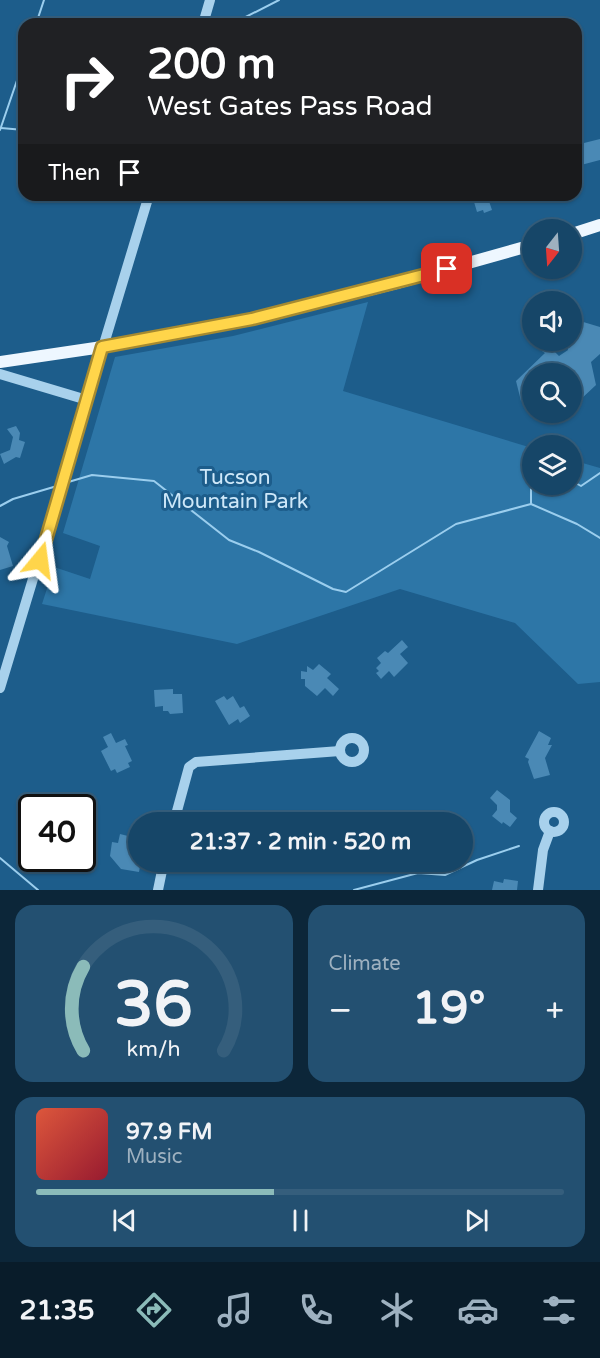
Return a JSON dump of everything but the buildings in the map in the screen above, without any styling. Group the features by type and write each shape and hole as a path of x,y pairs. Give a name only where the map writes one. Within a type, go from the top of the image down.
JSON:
{"main road":[{"path":"582,231 600,225"},
{"path":"0,362 102,347 252,319 397,283 522,248"}],"street":[{"path":"205,18 210,0"},
{"path":"0,688 147,201"},
{"path":"0,374 87,400"},
{"path":"177,812 190,761 340,751"},
{"path":"538,890 543,850 550,831"},
{"path":"158,890 162,872"}],"green space":[{"name":"Tucson Mountain Park","path":"368,302 343,391 522,445 522,495 582,495 582,463 600,468 600,682 578,684 515,623 400,589 237,644 42,604 54,567 90,579 100,546 63,533 115,357 233,336"}],"waterway":[{"path":"38,18 44,0"},
{"path":"244,18 279,0"},
{"path":"0,130 18,78"},
{"path":"1,128 18,129"},
{"path":"582,485 600,473"},
{"path":"65,483 92,475 154,481 229,540 259,552 333,589 346,592 456,524 531,504 577,524 600,538"},
{"path":"0,506 13,499 57,486"},
{"path":"531,495 531,504"},
{"path":"354,890 418,873 445,875 477,860 519,846"},
{"path":"0,858 38,890"}],"route":[{"path":"40,560 102,347 252,319 447,269"}]}
